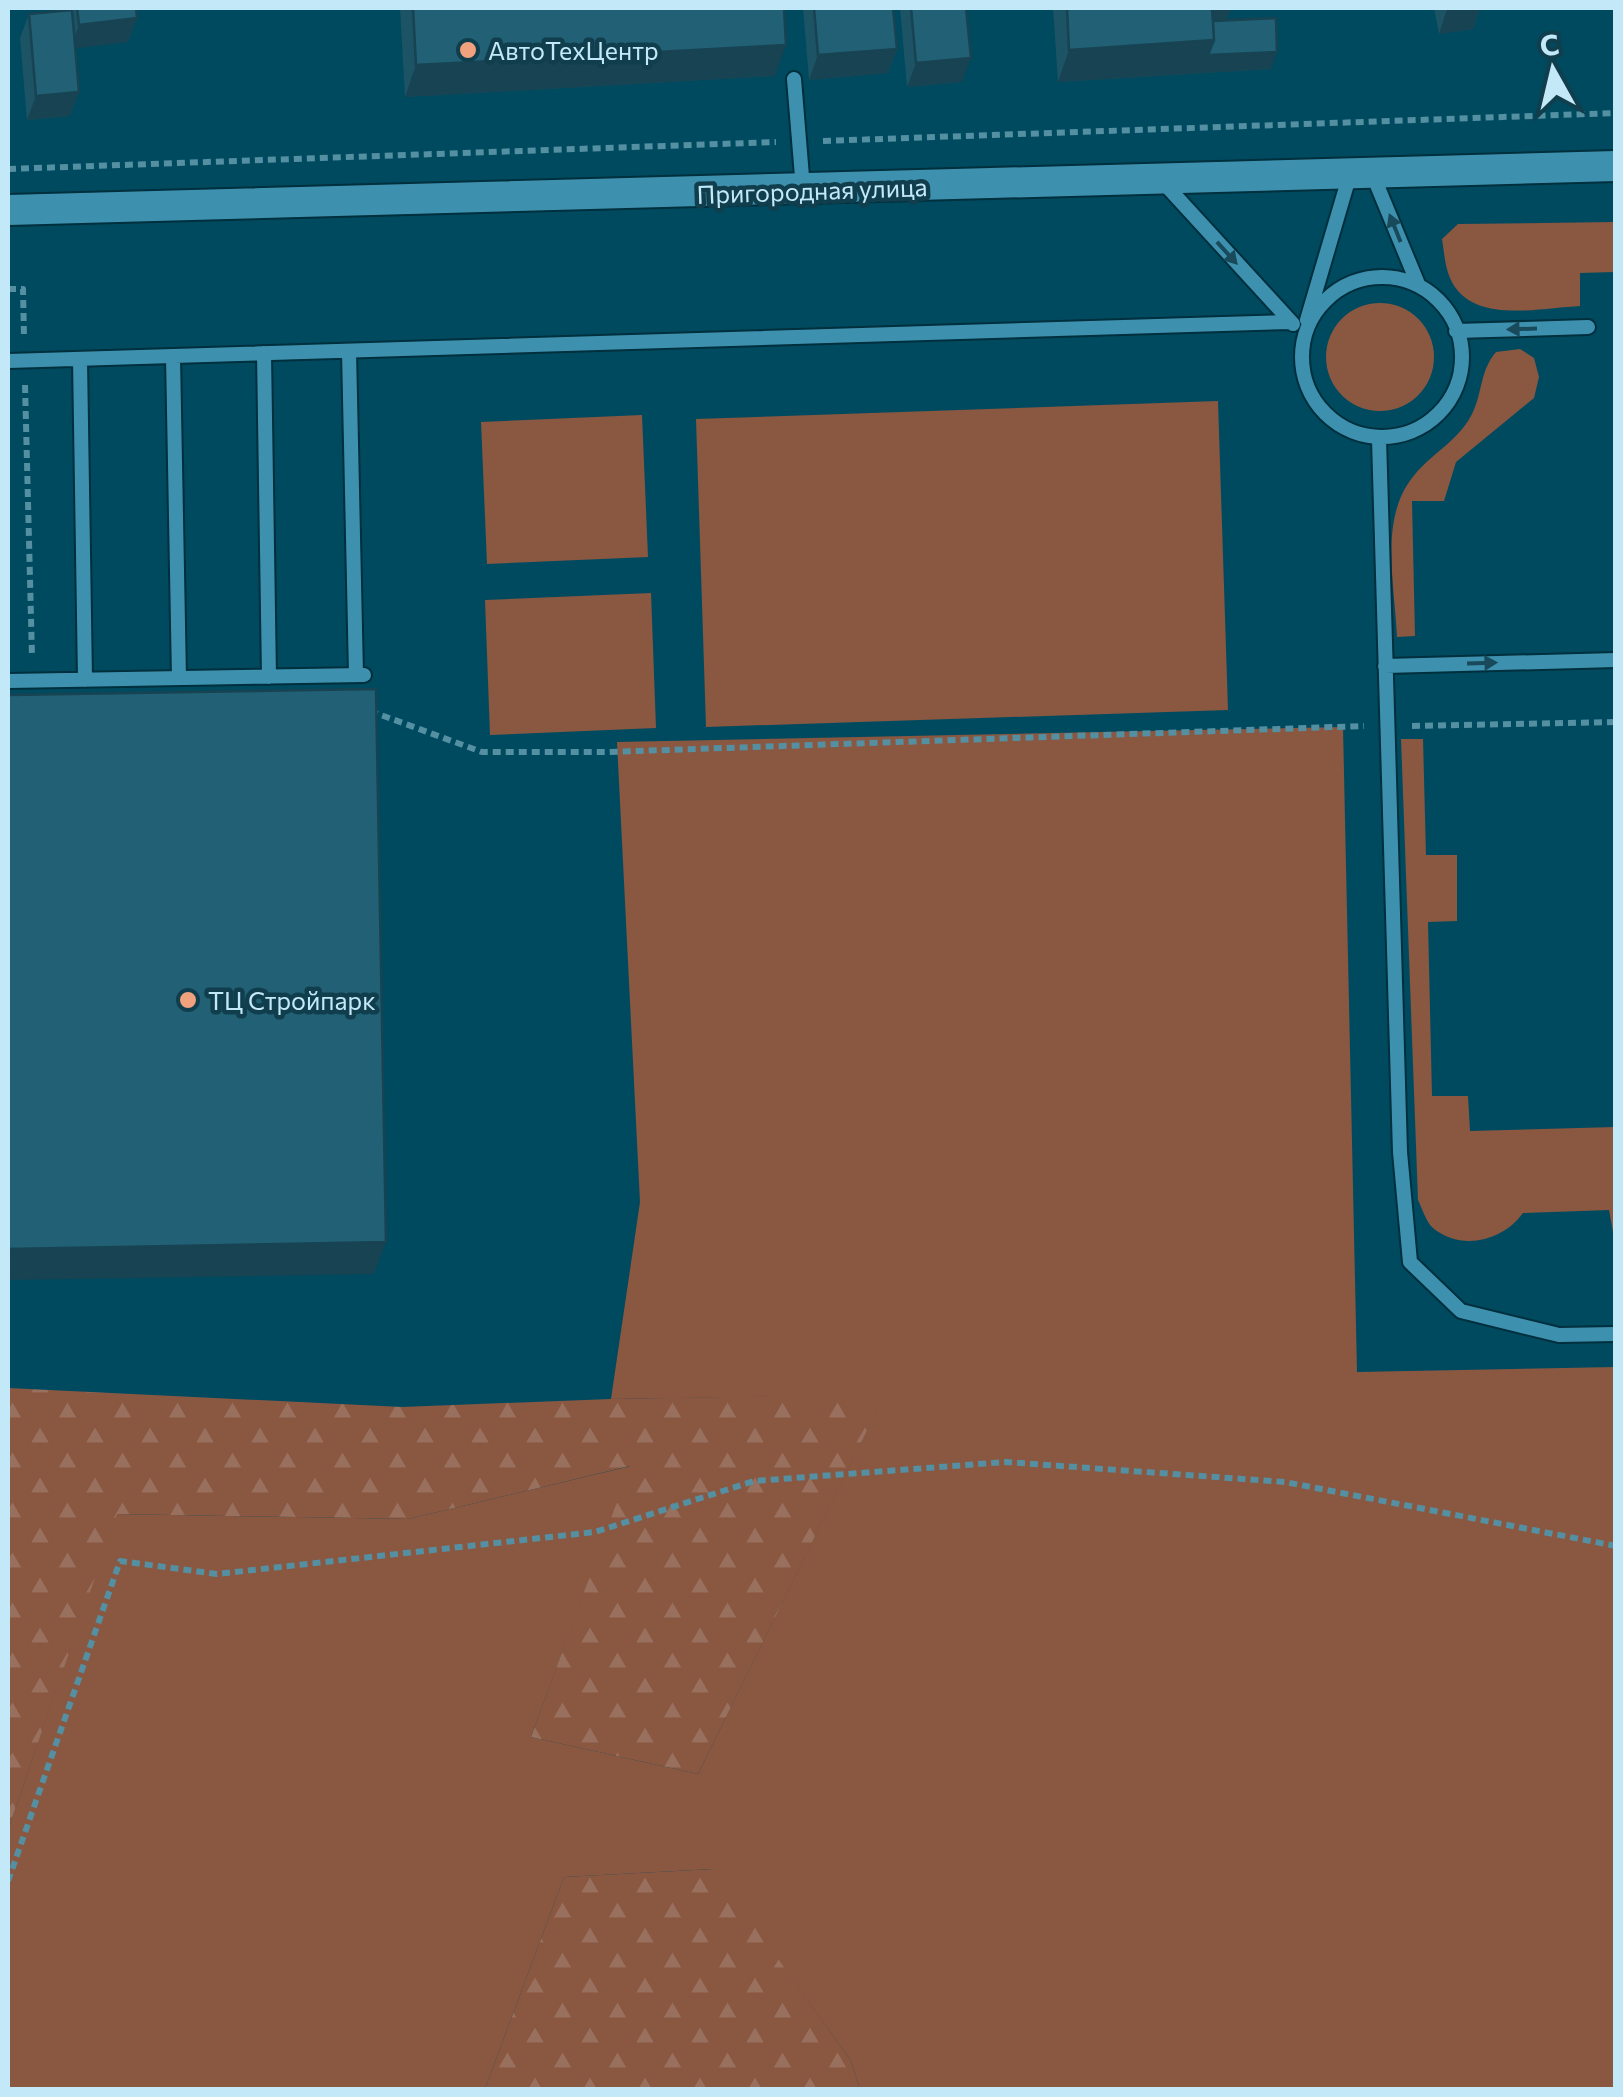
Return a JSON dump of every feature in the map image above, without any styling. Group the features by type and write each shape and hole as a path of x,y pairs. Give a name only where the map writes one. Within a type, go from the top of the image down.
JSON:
{"street":[{"name":"Пригородная улица","path":"8,210 1616,166"}],"lane":[{"path":"794,78 803,190"},
{"path":"1361,174 1418,284 1450,312 1464,353 1454,396 1423,428 1380,439 1333,424 1304,384 1303,335 1361,174"},
{"path":"1162,180 1303,335"},
{"path":"1303,335 1330,294 1375,276 1418,284"},
{"path":"8,360 1290,322"},
{"path":"1456,330 1588,327"},
{"path":"8,681 360,675 349,350"},
{"path":"264,353 270,677"},
{"path":"173,356 179,678"},
{"path":"80,358 86,680"},
{"path":"1380,439 1400,1152 1410,1262 1461,1311 1558,1335 1616,1334"},
{"path":"1385,666 1616,660"}],"path":[{"path":"8,289 23,289 33,681"},
{"path":"367,710 482,752 608,752 1325,725 1616,722"},
{"path":"8,1881 120,1561 217,1574 595,1532 754,1480 1006,1462 1285,1482 1616,1546"}],"green space":[{"path":"1615,222 1615,272 1580,273 1580,306 1489,308 1460,293 1448,274 1442,239 1458,224"},
{"path":"1380,303 1401,307 1418,319 1430,336 1434,357 1430,378 1418,395 1401,407 1380,411 1359,407 1342,395 1330,378 1326,357 1330,336 1342,319 1359,307"},
{"path":"1520,349 1534,358 1539,377 1534,398 1456,462 1444,501 1412,501 1415,636 1397,637 1391,554 1395,514 1402,495 1419,470 1465,425 1496,352"},
{"path":"1218,401 1228,710 706,727 696,419"},
{"path":"642,415 648,557 487,564 481,422"},
{"path":"651,593 656,728 490,735 485,600"},
{"path":"1343,727 1357,1372 1615,1367 1615,2089 860,2089 851,2061 713,1869 564,1877 485,2089 8,2090 8,1830 116,1514 408,1519 631,1466 531,1737 698,1774 884,1395 611,1399 640,1202 617,742"},
{"path":"1401,739 1423,739 1426,855 1457,855 1457,921 1428,922 1432,1096 1468,1096 1470,1131 1615,1127 1615,1243 1609,1210 1523,1213 1494,1236 1469,1241 1444,1235 1426,1219 1418,1200"},
{"path":"8,1388 402,1407 885,1394 698,1774 531,1737 630,1466 408,1519 117,1514 8,1830"},
{"path":"714,1869 851,2061 860,2089 485,2089 564,1877"}],"building":[{"path":"77,8 136,8 137,18 79,25"},
{"path":"413,8 784,8 786,45 416,65"},
{"path":"814,8 893,8 897,49 818,55"},
{"path":"911,8 966,8 971,58 916,63"},
{"path":"1067,8 1212,8 1214,40 1069,50"},
{"path":"72,10 79,92 36,96 29,14"},
{"path":"1276,18 1277,52 1208,55 1214,40 1213,21"},
{"name":"ТЦ Стройпарк","path":"376,689 386,1242 8,1249 8,695"}],"place":[{"name":"АвтоТехЦентр","path":"468,50"},
{"name":"ТЦ Стройпарк","path":"188,1000"}]}
